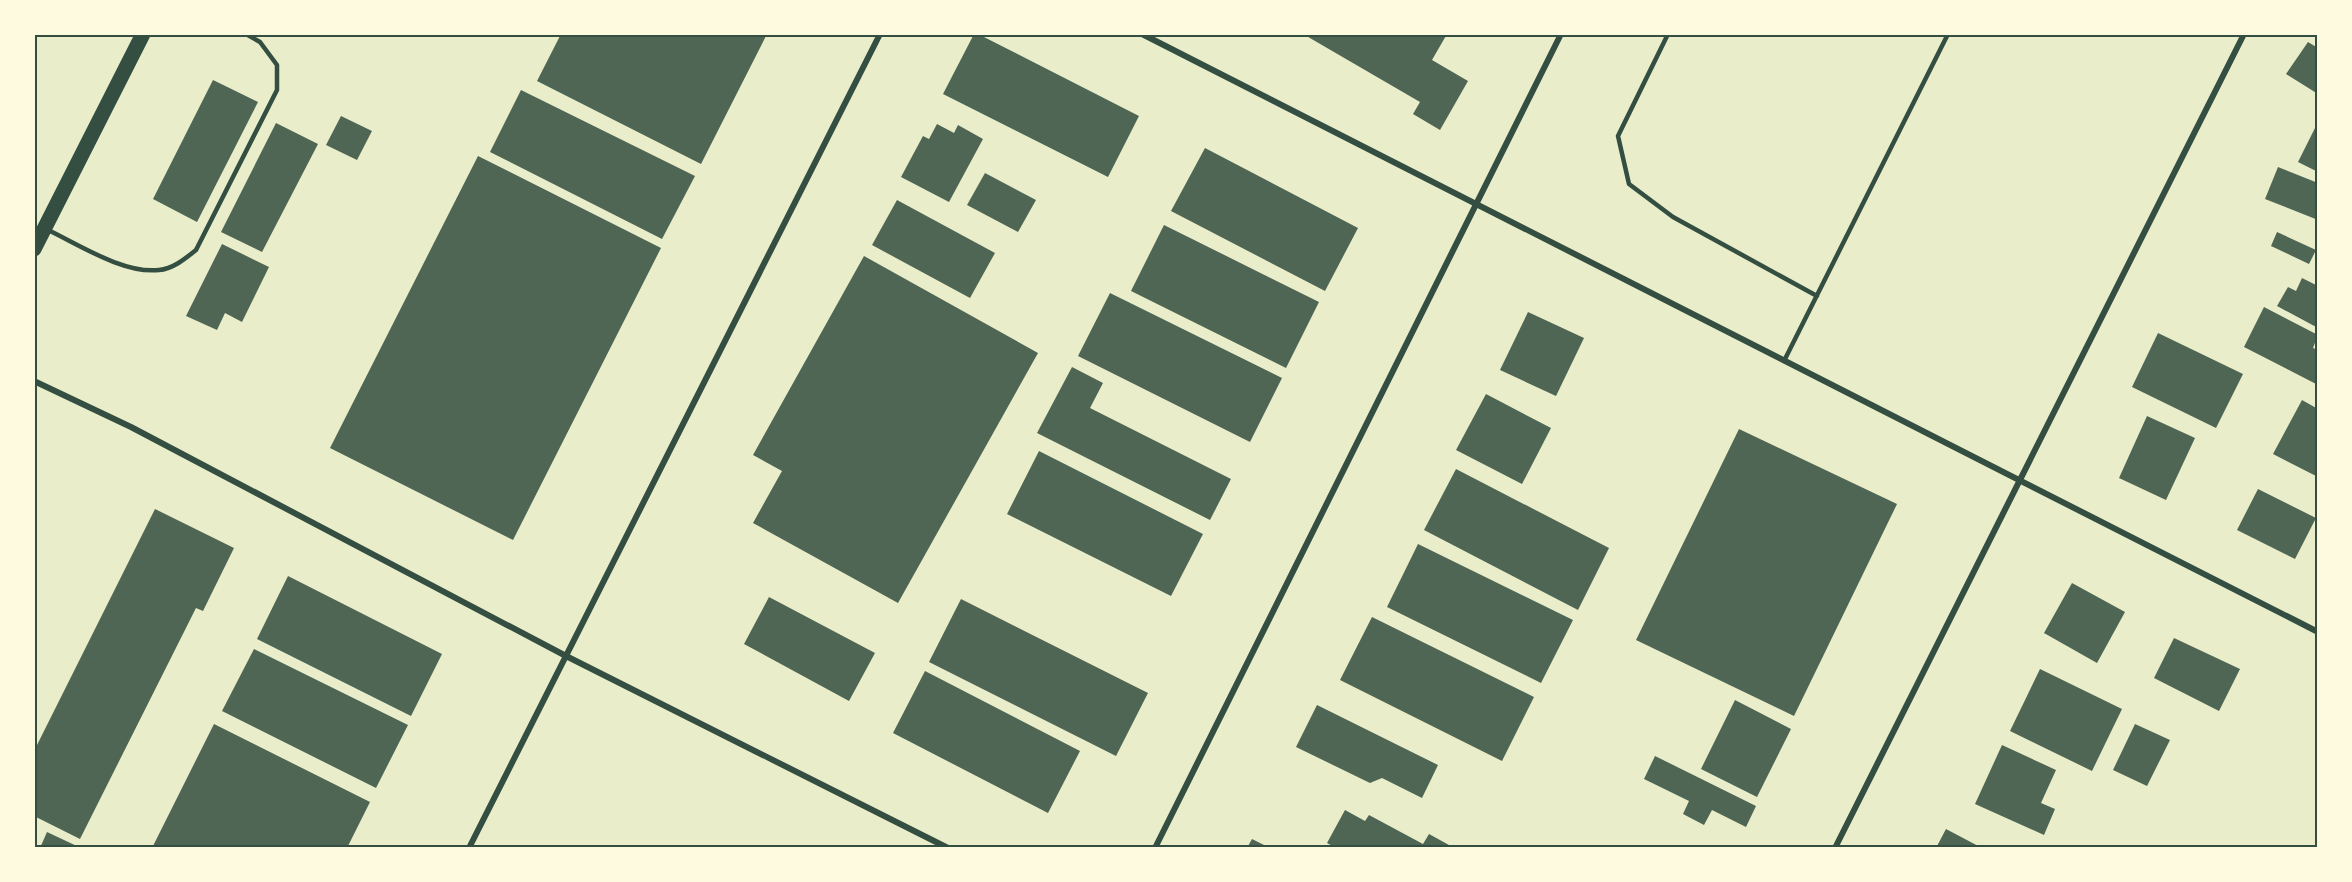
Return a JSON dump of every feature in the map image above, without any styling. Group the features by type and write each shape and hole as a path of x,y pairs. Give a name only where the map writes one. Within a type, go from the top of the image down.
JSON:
{"main road":[{"path":"34,249 143,34"}],"street":[{"path":"469,848 880,34"},
{"path":"1142,34 2318,632"},
{"path":"1155,848 1562,34"},
{"path":"1835,848 2244,34"},
{"path":"34,381 131,427 566,656 948,848"}],"lane":[{"path":"45,228 131,269 161,270 182,261 196,250 277,90 278,65 260,42 246,34"},
{"path":"1668,34 1618,136 1629,184 1673,217 1817,296"},
{"path":"1784,361 1948,34"}],"building":[{"path":"561,34 767,34 701,164 537,81"},
{"path":"974,34 1139,116 1108,177 943,94"},
{"path":"1303,34 1447,34 1432,60 1468,81 1440,130 1413,114 1420,102"},
{"path":"2308,42 2318,48 2318,94 2286,74"},
{"path":"213,80 258,102 197,222 153,199"},
{"path":"521,90 695,176 662,239 490,152"},
{"path":"341,116 372,131 357,160 326,145"},
{"path":"2318,122 2318,172 2298,162"},
{"path":"276,123 318,144 262,252 221,232"},
{"path":"937,124 954,133 958,125 983,139 949,202 901,177 923,136 929,139"},
{"path":"1205,148 1358,228 1325,291 1171,211"},
{"path":"478,156 661,248 513,540 330,448"},
{"path":"2278,167 2318,183 2318,220 2265,199"},
{"path":"985,173 1036,200 1018,232 967,205"},
{"path":"897,200 995,253 970,298 872,245"},
{"path":"1164,225 1319,302 1286,368 1131,291"},
{"path":"2277,232 2316,250 2309,264 2271,246"},
{"path":"222,244 269,267 242,322 225,313 217,330 186,316"},
{"path":"864,256 1038,353 898,603 753,523 782,471 753,455"},
{"path":"2302,278 2318,286 2318,328 2277,306 2288,287 2296,291"},
{"path":"1110,293 1282,378 1250,442 1078,356"},
{"path":"2264,307 2318,335 2313,348 2318,350 2318,385 2244,347"},
{"path":"1528,312 1584,338 1556,396 1500,370"},
{"path":"2158,333 2243,374 2216,428 2132,387"},
{"path":"1072,367 1103,383 1090,408 1231,479 1210,520 1037,433"},
{"path":"1486,394 1551,428 1522,484 1456,450"},
{"path":"2302,400 2318,409 2318,477 2273,454"},
{"path":"2147,416 2195,438 2166,500 2119,478"},
{"path":"1739,429 1897,504 1794,716 1636,640"},
{"path":"1039,451 1203,534 1171,596 1007,514"},
{"path":"1456,469 1609,548 1578,610 1424,530"},
{"path":"2258,489 2316,518 2295,559 2237,530"},
{"path":"155,509 234,548 203,611 196,608 80,839 34,816 34,751"},
{"path":"1418,544 1573,620 1541,683 1387,607"},
{"path":"288,576 442,654 411,716 257,639"},
{"path":"2072,583 2125,612 2097,663 2044,633"},
{"path":"769,597 875,653 849,701 744,644"},
{"path":"961,599 1148,693 1116,756 929,662"},
{"path":"1372,617 1534,697 1502,761 1340,680"},
{"path":"2174,638 2240,669 2219,711 2154,678"},
{"path":"254,649 408,725 376,788 222,711"},
{"path":"2040,669 2122,709 2092,771 2010,731"},
{"path":"925,671 1080,751 1048,813 893,733"},
{"path":"1735,700 1791,729 1757,797 1701,769"},
{"path":"1317,705 1438,765 1422,798 1382,778 1370,783 1296,747"},
{"path":"214,724 370,802 347,848 152,848"},
{"path":"2135,724 2170,740 2147,786 2113,770"},
{"path":"2002,745 2056,770 2041,803 2055,809 2044,835 1975,804"},
{"path":"1655,756 1756,806 1746,827 1712,810 1704,825 1683,814 1689,801 1644,779"},
{"path":"1345,810 1365,821 1369,815 1423,844 1429,834 1449,845 1447,848 1336,848 1327,843"},
{"path":"1946,829 1982,848 1936,848"},
{"path":"47,832 81,848 40,848"},
{"path":"1252,839 1270,848 1247,848"}]}
